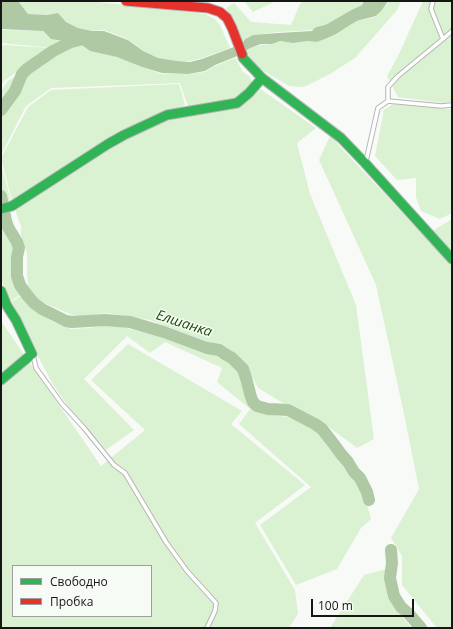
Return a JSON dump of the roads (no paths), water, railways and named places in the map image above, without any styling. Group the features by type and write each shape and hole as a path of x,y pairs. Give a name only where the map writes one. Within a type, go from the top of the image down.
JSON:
{"street":[{"path":"126,1 208,8 220,12 227,18 243,58 262,78 341,138 452,259"},
{"path":"1,209 12,206 108,144 167,115 237,103 249,93 262,78"},
{"path":"1,291 4,307 16,320 32,354 1,380"}],"lane":[{"path":"433,1 431,9 443,39"},
{"path":"388,101 388,87 398,76 452,31"},
{"path":"365,163 378,108 388,101 441,106 452,105"},
{"path":"32,354 36,368 62,404 114,465 125,473 166,542 187,571 216,603 212,618 207,628"}],"waterway":[{"name":"Елшанка","path":"318,33 329,30 366,10 375,1"},
{"name":"Елшанка","path":"1,110 15,91 22,74 27,69 53,51 71,42 87,38"},
{"name":"Елшанка","path":"1,196 8,227 19,248 17,257 17,276 20,285 34,303 42,309 66,321 105,320 130,322 164,332 207,348 219,350 232,358 243,369 251,397 257,406 268,409 288,410 322,429 360,478 369,500"},
{"name":"Елшанка","path":"391,550 392,563 390,578 394,596 401,607 421,628"}]}
